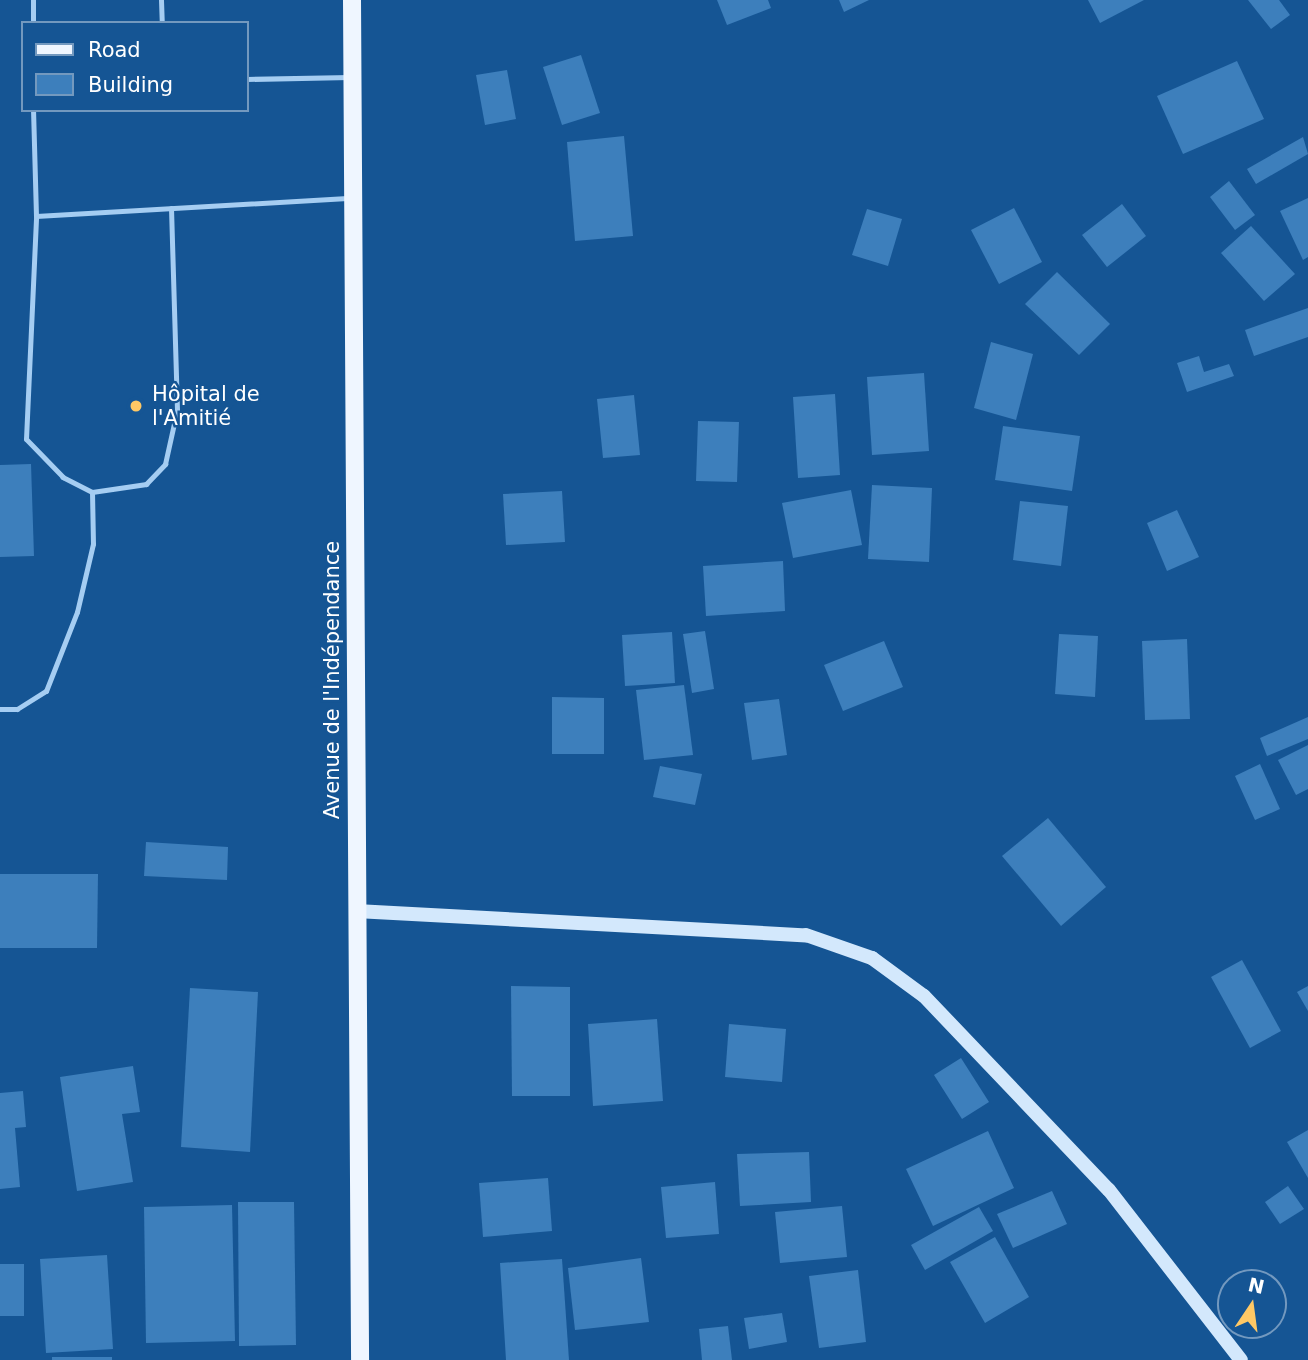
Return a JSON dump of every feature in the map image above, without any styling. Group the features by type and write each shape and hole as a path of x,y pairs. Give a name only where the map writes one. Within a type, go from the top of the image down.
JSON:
{"main road":[{"name":"Avenue de l'Indépendance","path":"352,0 360,1360"}],"street":[{"path":"356,911 806,935 872,958 924,996 1109,1190 1241,1360"}],"lane":[{"path":"33,0 33,21"},
{"path":"161,0 162,21"},
{"path":"248,79 353,77"},
{"path":"33,112 36,216 26,439 63,478 92,492 146,484 165,464 177,410 171,208"},
{"path":"36,216 353,198"},
{"path":"0,709 17,709 46,691 64,652 93,544 92,492"}],"building":[{"path":"717,0 768,0 771,8 727,25"},
{"path":"839,0 869,0 844,12"},
{"path":"1088,0 1144,0 1100,23"},
{"path":"1248,0 1279,0 1290,15 1271,29"},
{"path":"581,55 600,113 562,125 543,67"},
{"path":"1237,61 1264,119 1183,154 1157,96"},
{"path":"507,70 516,119 485,125 476,75"},
{"path":"624,136 633,236 575,241 567,142"},
{"path":"1303,137 1308,154 1256,184 1247,169"},
{"path":"1229,181 1255,215 1235,230 1210,197"},
{"path":"1308,198 1308,257 1303,260 1280,211"},
{"path":"1122,204 1146,236 1107,267 1082,235"},
{"path":"1014,208 1042,262 999,284 971,230"},
{"path":"867,209 902,219 888,266 852,255"},
{"path":"1251,226 1295,274 1264,301 1221,253"},
{"path":"1057,272 1110,324 1079,355 1025,304"},
{"path":"1308,308 1308,337 1254,356 1245,330"},
{"path":"991,342 1033,354 1016,420 974,408"},
{"path":"1199,356 1204,372 1229,364 1234,376 1187,392 1177,363"},
{"path":"924,373 929,451 872,455 867,377"},
{"path":"835,394 840,475 798,478 793,397"},
{"path":"634,395 640,455 603,458 597,399"},
{"path":"698,421 739,422 737,482 696,481"},
{"path":"1003,426 1080,436 1072,491 995,480"},
{"path":"31,464 34,556 0,557 0,465"},
{"path":"872,485 932,488 929,562 868,559"},
{"path":"851,490 862,545 793,558 782,503"},
{"path":"562,491 565,542 506,545 503,494"},
{"path":"1020,501 1068,506 1061,566 1013,560"},
{"path":"1177,510 1199,557 1167,571 1147,523"},
{"path":"783,561 785,611 706,616 703,566"},
{"path":"705,631 714,689 692,693 683,634"},
{"path":"672,632 675,683 625,686 622,635"},
{"path":"1059,634 1098,636 1095,697 1055,694"},
{"path":"1187,639 1190,719 1145,720 1142,641"},
{"path":"884,641 903,687 843,711 824,665"},
{"path":"684,685 693,755 644,760 636,690"},
{"path":"552,697 604,698 604,754 552,754"},
{"path":"779,699 787,755 752,760 744,703"},
{"path":"1308,717 1308,739 1267,756 1260,738"},
{"path":"1308,745 1308,789 1296,795 1278,760"},
{"path":"1260,764 1280,809 1255,820 1235,776"},
{"path":"660,766 702,774 695,805 653,797"},
{"path":"1048,818 1106,887 1061,926 1002,856"},
{"path":"146,842 228,847 227,880 144,876"},
{"path":"0,874 98,874 97,948 0,948"},
{"path":"1242,960 1281,1031 1250,1048 1211,977"},
{"path":"511,986 570,987 570,1096 512,1096"},
{"path":"1308,986 1308,1011 1297,992"},
{"path":"190,988 258,992 250,1152 181,1147"},
{"path":"657,1019 663,1101 593,1106 588,1024"},
{"path":"729,1024 786,1029 782,1082 725,1077"},
{"path":"961,1058 989,1102 962,1119 934,1075"},
{"path":"133,1066 140,1112 122,1114 133,1182 77,1191 60,1077"},
{"path":"23,1091 26,1127 15,1128 20,1187 0,1189 0,1093"},
{"path":"1308,1130 1308,1178 1287,1142"},
{"path":"988,1131 1014,1188 933,1226 906,1169"},
{"path":"809,1152 811,1202 740,1206 737,1154"},
{"path":"548,1178 552,1231 483,1237 479,1183"},
{"path":"715,1182 719,1234 666,1238 661,1187"},
{"path":"1288,1186 1304,1209 1280,1224 1265,1202"},
{"path":"1052,1191 1067,1224 1013,1248 997,1214"},
{"path":"238,1202 294,1202 296,1345 239,1346"},
{"path":"232,1205 235,1341 146,1343 144,1207"},
{"path":"842,1206 847,1257 780,1263 775,1212"},
{"path":"979,1207 993,1231 925,1270 911,1245"},
{"path":"995,1237 1029,1297 985,1323 950,1262"},
{"path":"107,1255 113,1349 46,1353 40,1259"},
{"path":"641,1258 649,1322 575,1330 568,1268"},
{"path":"562,1259 569,1360 506,1360 500,1263"},
{"path":"0,1264 24,1264 24,1316 0,1316"},
{"path":"858,1270 866,1342 819,1348 809,1276"},
{"path":"782,1313 787,1342 749,1349 744,1318"},
{"path":"728,1326 732,1360 702,1360 699,1329"},
{"path":"52,1357 112,1357 112,1360 52,1360"}],"place":[{"name":"Hôpital de l'Amitié","path":"136,406"}]}
